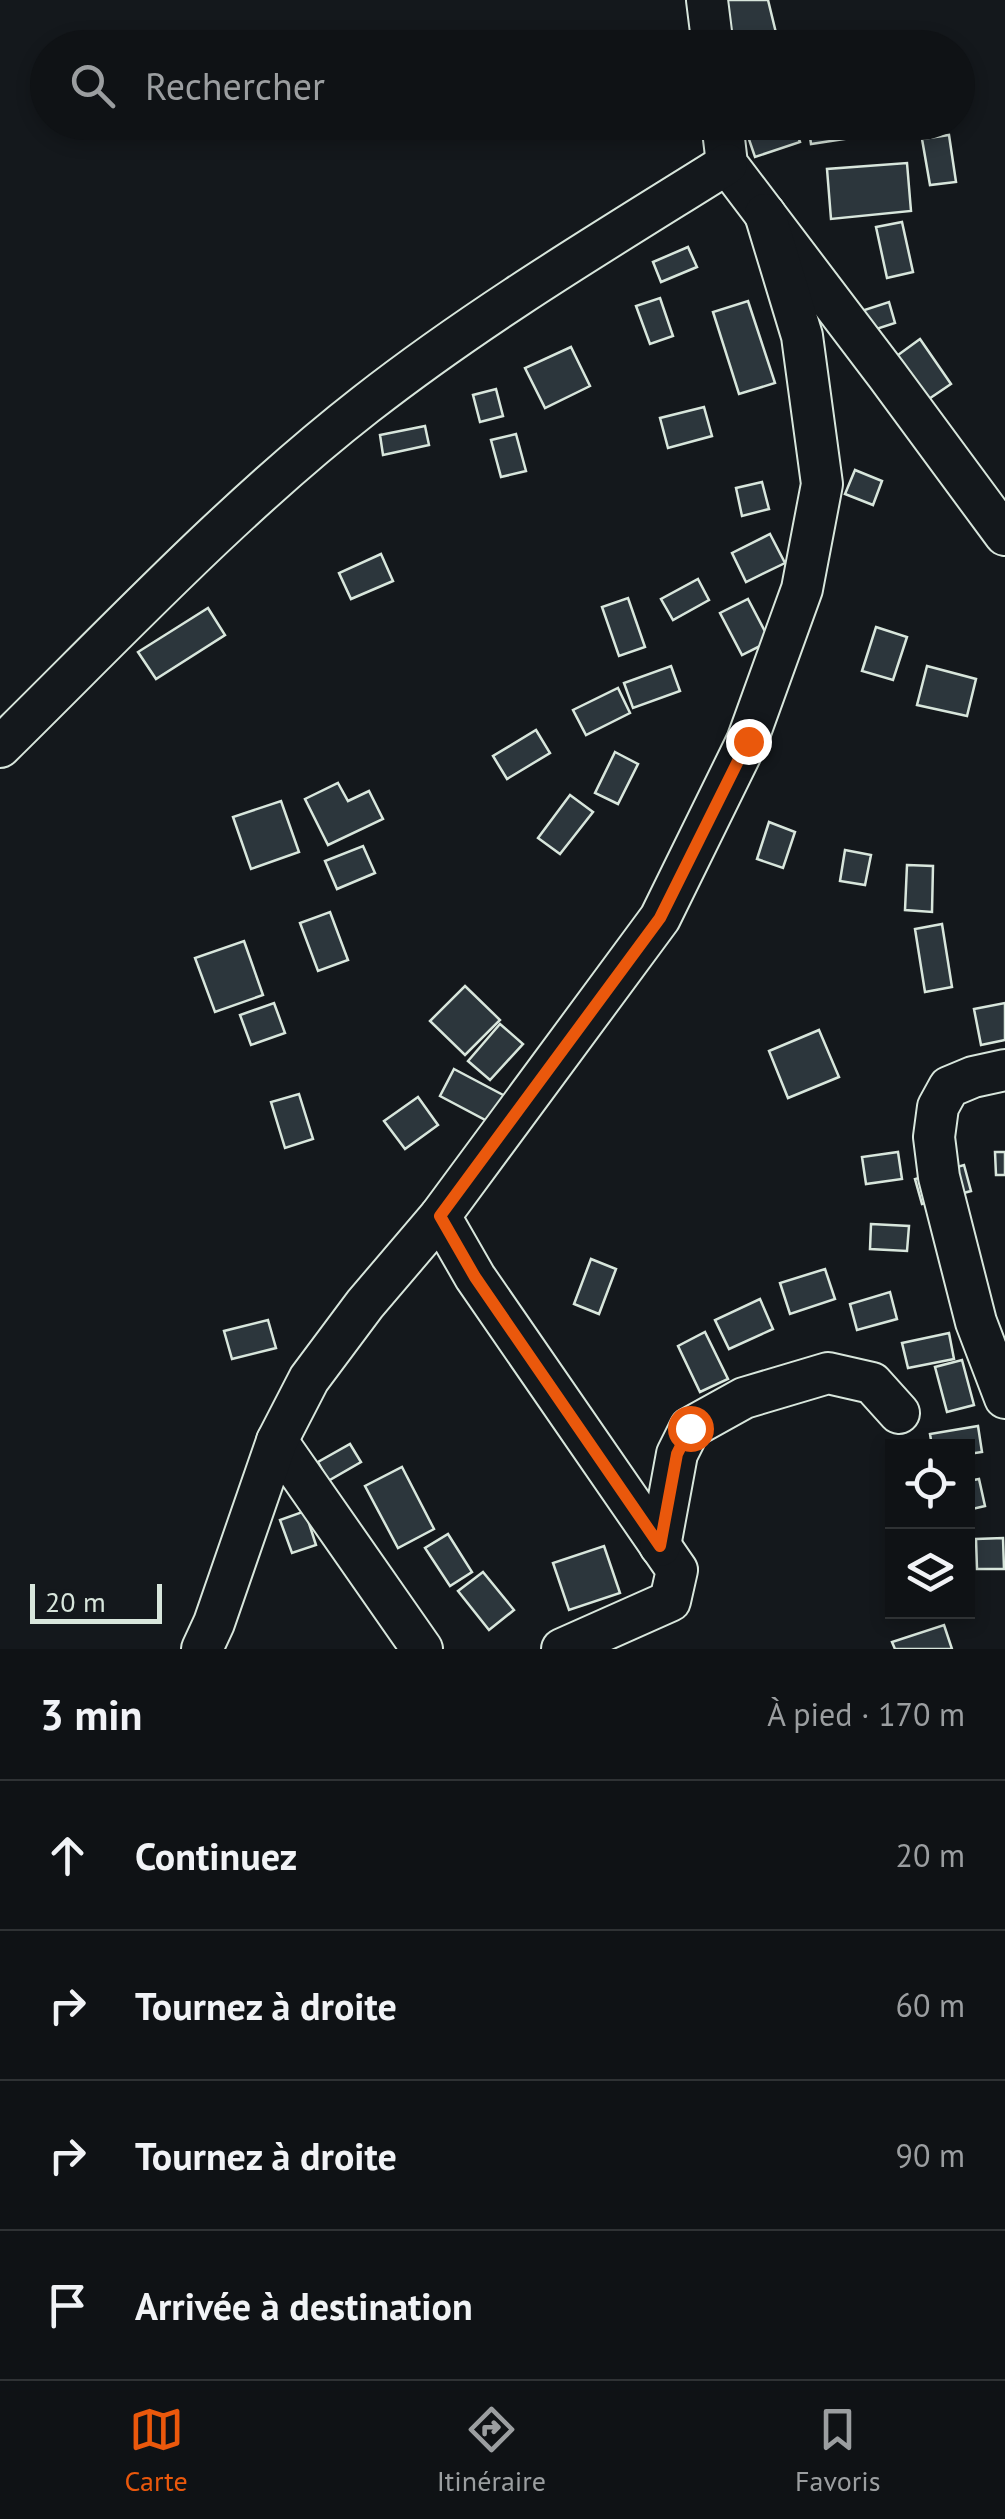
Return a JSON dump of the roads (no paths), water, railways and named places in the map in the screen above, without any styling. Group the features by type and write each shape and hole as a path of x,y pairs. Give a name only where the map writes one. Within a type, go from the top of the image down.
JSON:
{"street":[{"path":"706,0 710,30"},
{"path":"724,140 727,164 1005,536"},
{"path":"0,748 230,521 365,406 495,310 727,164"},
{"path":"202,1649 277,1441 309,1379 440,1216 660,918 748,741 802,588 822,484 802,336 765,214"},
{"path":"1005,1070 949,1087 938,1107 934,1137 939,1177 976,1322 1005,1398"},
{"path":"440,1216 475,1277 677,1570 670,1601 562,1649"},
{"path":"660,1546 677,1454 690,1428 744,1398 828,1373 872,1384 899,1412"},
{"path":"277,1441 422,1649"}]}
